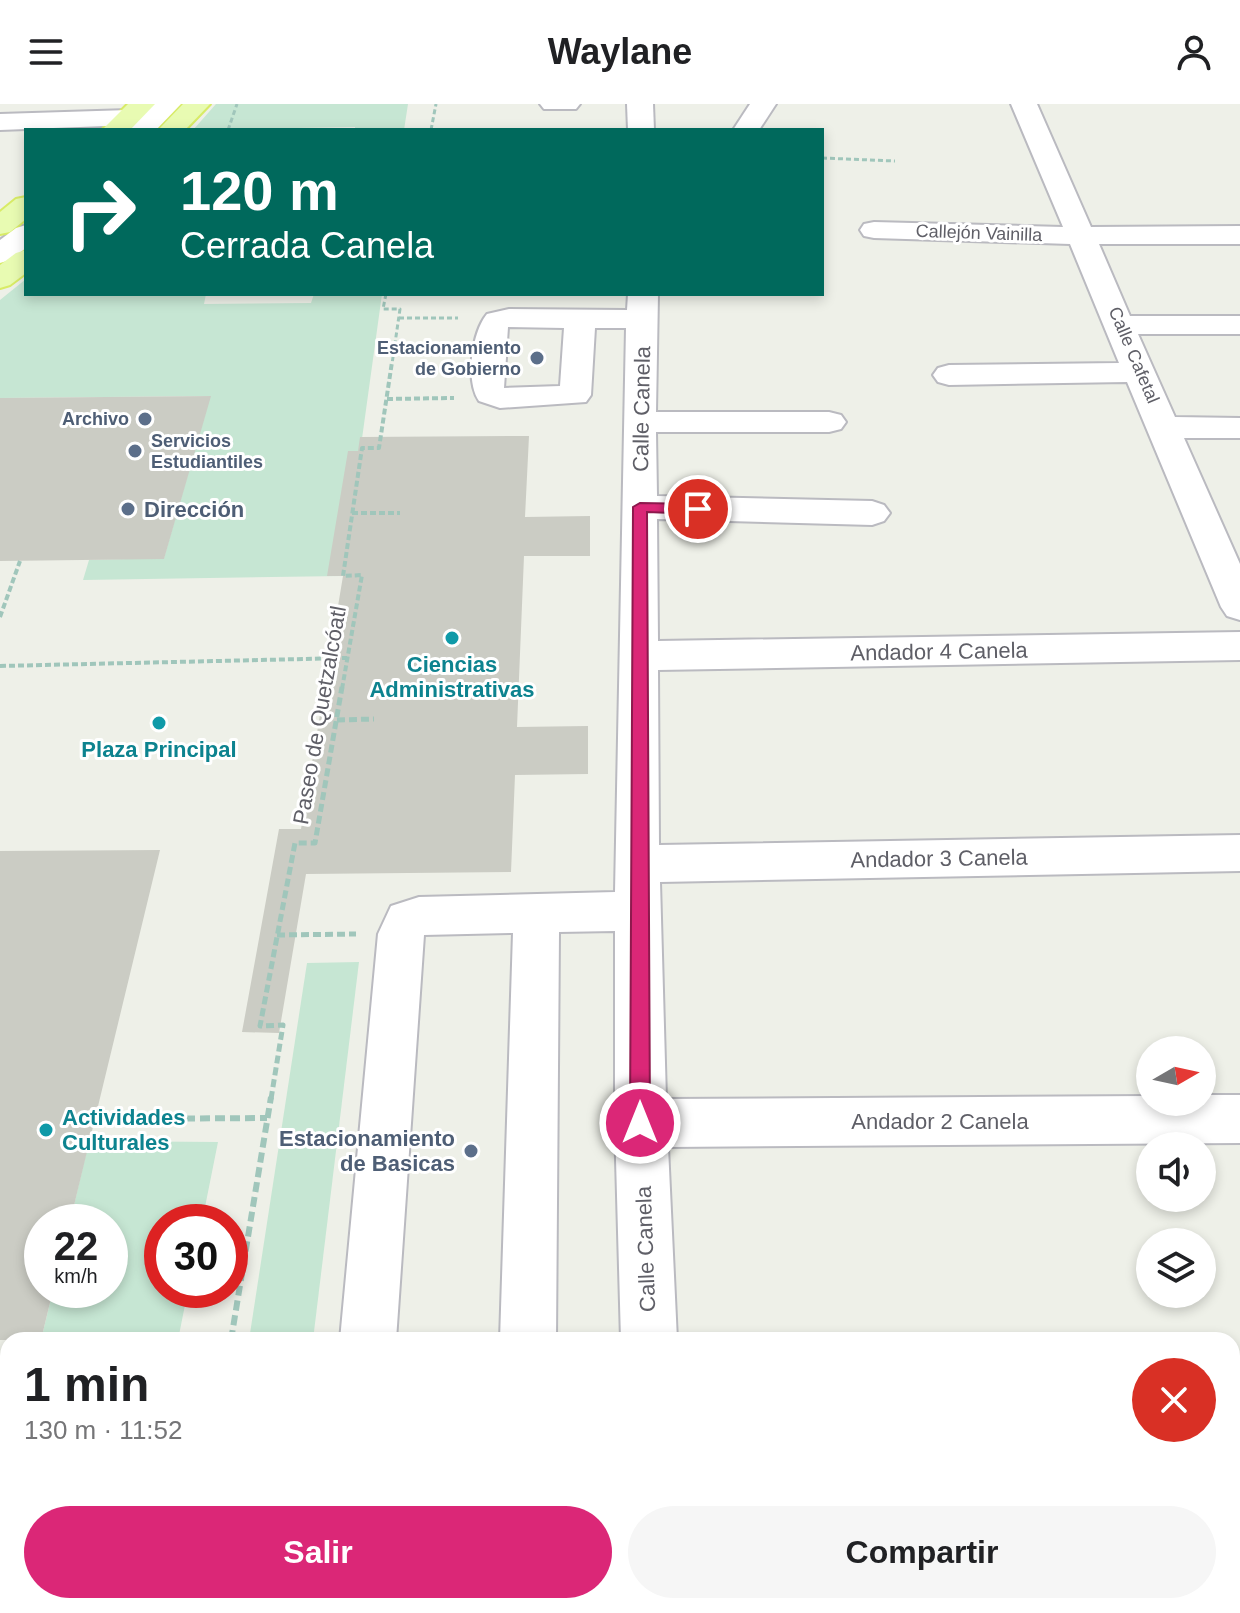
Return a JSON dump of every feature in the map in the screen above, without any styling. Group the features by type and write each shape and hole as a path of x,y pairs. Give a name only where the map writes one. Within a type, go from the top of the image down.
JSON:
{"main road":[{"path":"173,128 197,104"},
{"path":"0,279 24,261"}],"street":[{"path":"0,122 132,120 168,104"},
{"path":"553,104 567,104"},
{"path":"631,104 640,104 641,128"},
{"path":"747,128 763,104"},
{"name":"Calle Cafetal","path":"1024,104 1165,427 1224,530 1240,607"},
{"path":"0,140 24,139"},
{"path":"0,254 13,220"},
{"name":"Callejón Vainilla","path":"874,230 1084,236 1240,235"},
{"path":"580,319 575,395 500,398 490,394 487,386 493,326 498,320 580,319 643,306"},
{"name":"Calle Canela","path":"643,306 638,656 640,1123 649,1332"},
{"path":"1121,325 1240,325"},
{"path":"949,375 1141,372"},
{"path":"641,422 829,422"},
{"path":"1165,427 1240,428"},
{"path":"640,507 872,513"},
{"name":"Andador 4 Canela","path":"638,656 1240,646"},
{"name":"Andador 3 Canela","path":"639,864 1240,853"},
{"path":"369,1332 401,934 407,920 419,916 639,911"},
{"path":"528,1332 536,913"},
{"name":"Andador 2 Canela","path":"640,1123 1240,1119"}],"path":[{"path":"229,128 237,104"},
{"path":"431,128 436,104"},
{"path":"824,158 895,161"},
{"path":"386,296 383,309 400,309 399,318 498,320"},
{"name":"Paseo de Quetzalcóatl","path":"232,1332 283,1025 260,1026 295,843 315,843 362,575 343,576 362,448 379,448 399,318"},
{"path":"387,399 490,394"},
{"path":"352,513 400,513"},
{"path":"0,617 20,561"},
{"path":"0,666 347,658"},
{"path":"337,720 374,719"},
{"path":"277,935 401,934"},
{"path":"95,1119 267,1118"}],"green space":[{"path":"216,104 408,104 404,128 195,128"},
{"path":"24,281 24,296 206,296 204,304 311,303 313,296 382,296 343,576 83,580 89,560 164,558 210,396 0,398 0,300"},
{"path":"359,962 314,1332 250,1332 307,963"},
{"path":"89,1141 218,1142 206,1204 144,1204 144,1308 184,1308 180,1332 43,1332 49,1308 128,1308 128,1204 74,1204"}],"building":[{"path":"211,396 164,559 0,561 0,398"},
{"name":"Ciencias Administrativas","path":"529,436 525,517 590,516 590,556 524,556 517,727 588,726 588,774 515,775 511,872 306,874 279,1033 242,1032 279,829 301,829 343,576 327,576 348,451 358,451 360,437"},
{"name":"Actividades Culturales","path":"160,850 74,1204 24,1204 24,1308 49,1308 43,1332 0,1332 0,851"}],"place":[{"name":"Estacionamiento de Gobierno","path":"537,358"},
{"name":"Archivo","path":"145,419"},
{"name":"Servicios Estudiantiles","path":"135,451"},
{"name":"Dirección","path":"128,509"},
{"name":"Ciencias Administrativas","path":"452,638"},
{"name":"Plaza Principal","path":"159,723"},
{"name":"Actividades Culturales","path":"46,1130"},
{"name":"Estacionamiento de Basicas","path":"471,1151"}],"route":[{"path":"640,1123 640,507 698,509"}]}
